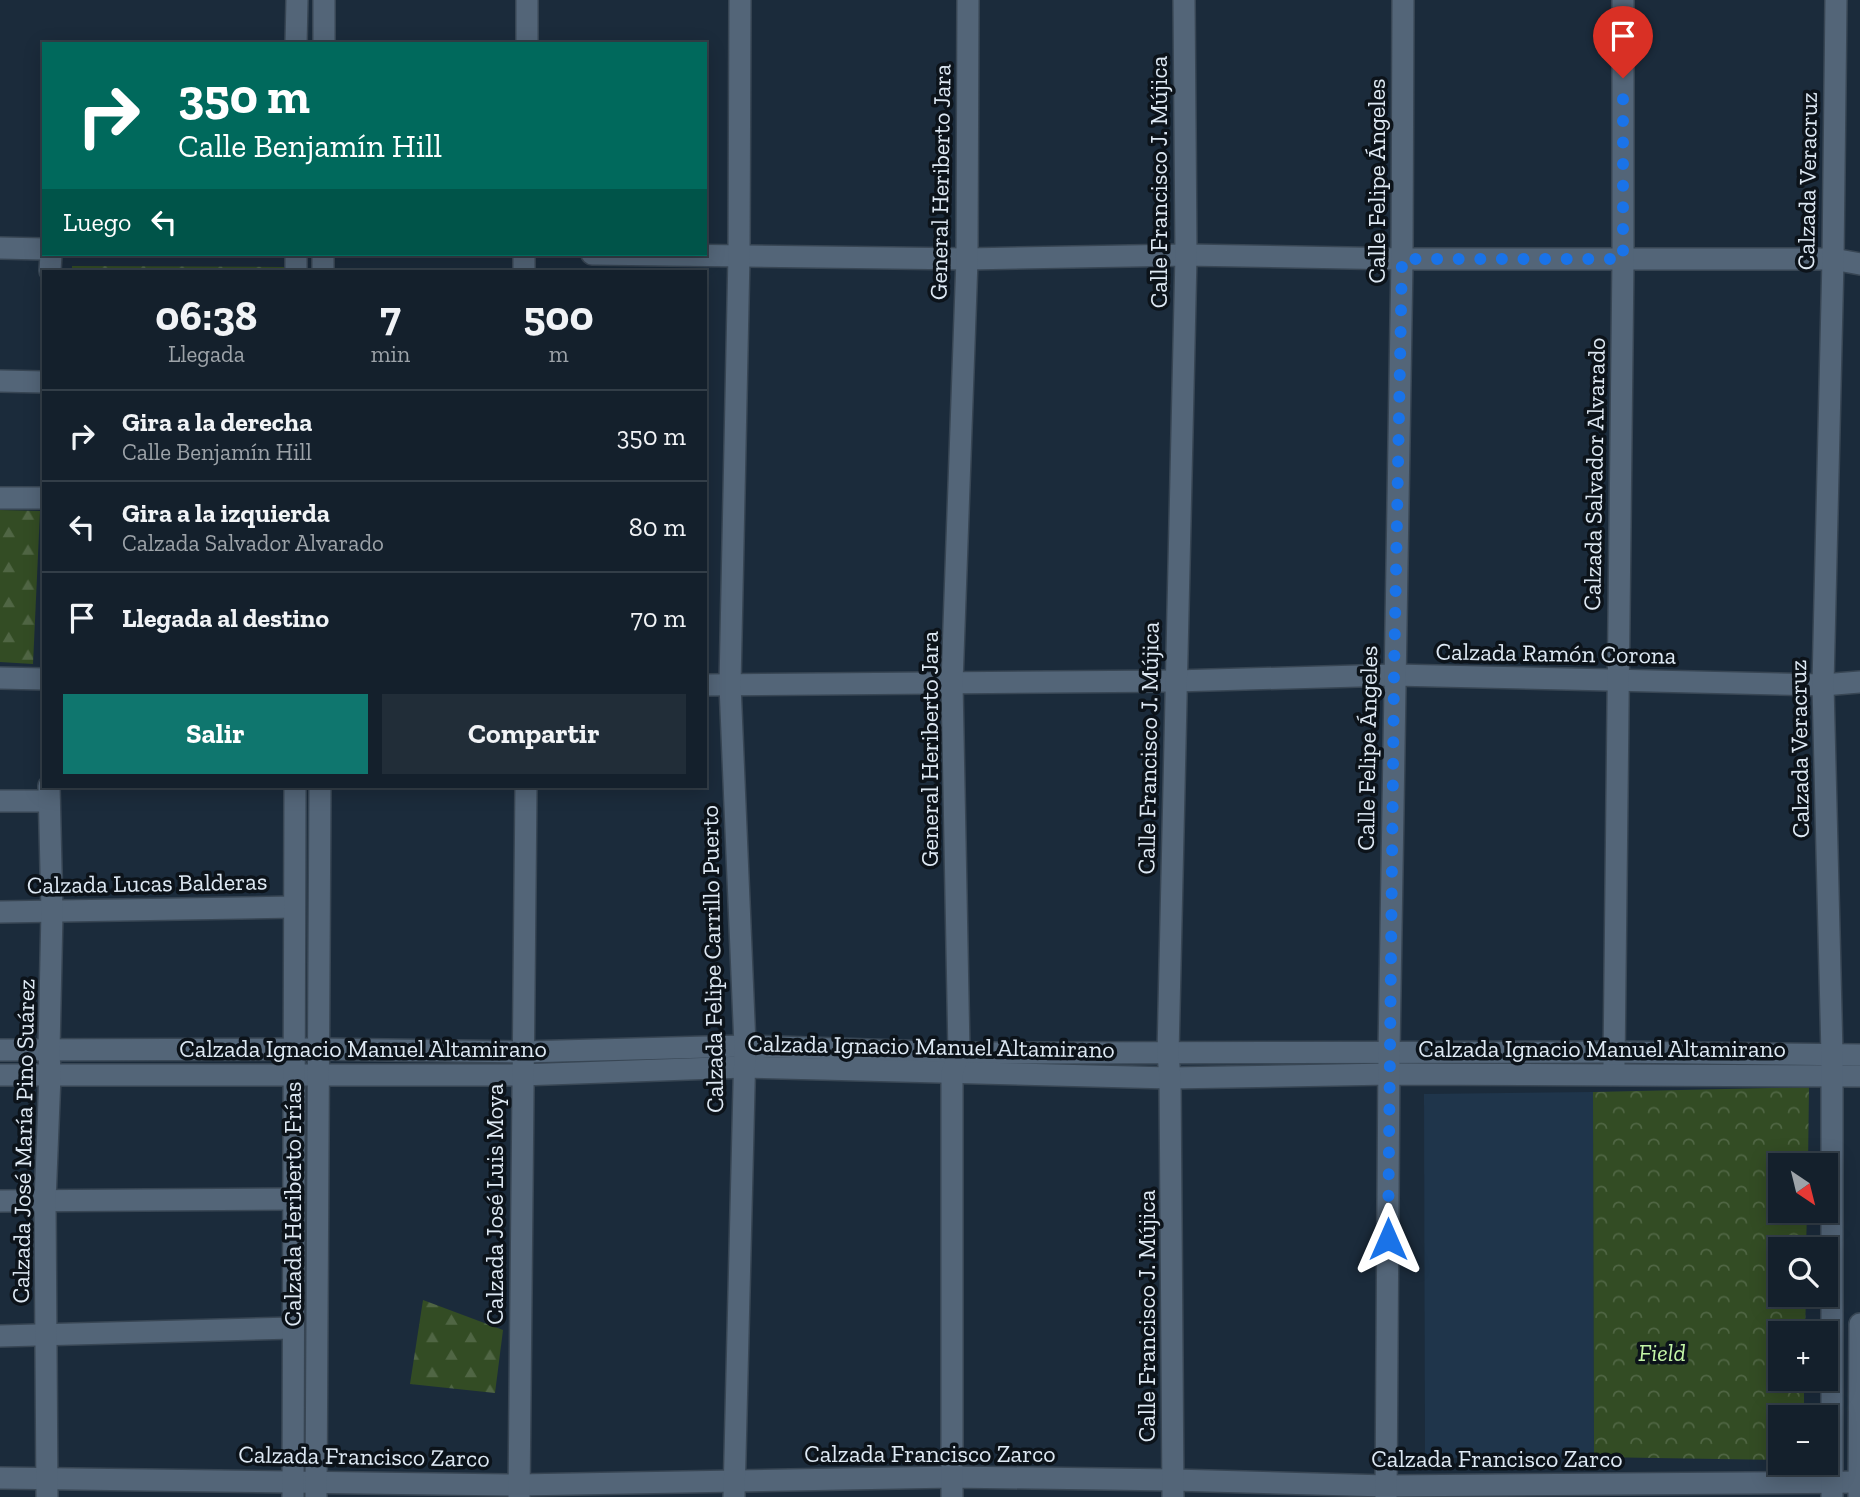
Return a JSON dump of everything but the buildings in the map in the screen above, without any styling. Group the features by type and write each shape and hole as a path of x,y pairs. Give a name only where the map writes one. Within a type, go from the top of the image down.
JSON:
{"street":[{"path":"296,42 297,0"},
{"path":"324,0 324,42"},
{"path":"527,0 527,42"},
{"name":"Calzada Felipe Carrillo Puerto","path":"735,1489 744,1057 730,685 739,255 740,0"},
{"name":"General Heriberto Jara","path":"952,1487 956,1063 952,683 967,259 968,0"},
{"name":"Calle Francisco J. Mújica","path":"1173,1488 1168,1054 1186,255 1184,0"},
{"name":"Calle Felipe Ángeles","path":"1386,1492 1403,0"},
{"name":"Calzada Salvador Alvarado","path":"1614,1074 1623,259 1623,0"},
{"name":"Calzada Veracruz","path":"1832,1489 1832,1065 1823,685 1836,0"},
{"path":"0,248 42,249"},
{"path":"707,255 967,259 1186,255 1402,259 1833,259 1860,264"},
{"path":"0,381 42,382"},
{"path":"0,498 42,498"},
{"name":"Calzada Ramón Corona","path":"707,685 1175,681 1394,675 1823,685 1860,682"},
{"path":"0,678 42,680"},
{"name":"Calzada Heriberto Frías","path":"293,1488 295,788"},
{"name":"Calzada Heriberto Frías","path":"316,1489 320,788"},
{"name":"Calzada José Luis Moya","path":"519,1491 521,1075 526,788"},
{"path":"0,801 49,793"},
{"name":"Calzada José María Pino Suárez","path":"47,1487 45,1201 52,912 49,793"},
{"name":"Calzada Lucas Balderas","path":"0,912 294,907"},
{"name":"Calzada Ignacio Manuel Altamirano","path":"0,1050 319,1049 744,1057 956,1063 1170,1078 1389,1063 1613,1052 1832,1065 1860,1076"},
{"name":"Calzada Ignacio Manuel Altamirano","path":"956,1063 1168,1054 1614,1074 1832,1065 1860,1055"},
{"name":"Calzada Ignacio Manuel Altamirano","path":"0,1075 521,1075 744,1057"},
{"path":"0,1201 294,1199"},
{"path":"1859,1487 1860,1324"},
{"path":"0,1336 293,1328"},
{"name":"Calzada Francisco Zarco","path":"0,1478 47,1487 519,1491 952,1487 1386,1492 1859,1487"}],"shaded area":[{"path":"1593,1092 1594,1457 1425,1458 1424,1094"}],"green space":[{"path":"72,266 287,267 287,270 72,270"},
{"path":"0,510 40,511 33,664 0,662"},
{"name":"Field","path":"1809,1087 1808,1153 1768,1153 1768,1223 1807,1223 1806,1237 1768,1237 1768,1307 1806,1307 1805,1321 1768,1321 1768,1391 1804,1391 1804,1405 1768,1405 1768,1460 1594,1457 1593,1092"},
{"path":"423,1300 503,1330 495,1393 410,1384"}],"route":[{"path":"1388,1239 1402,259 1623,259 1623,78"}]}
